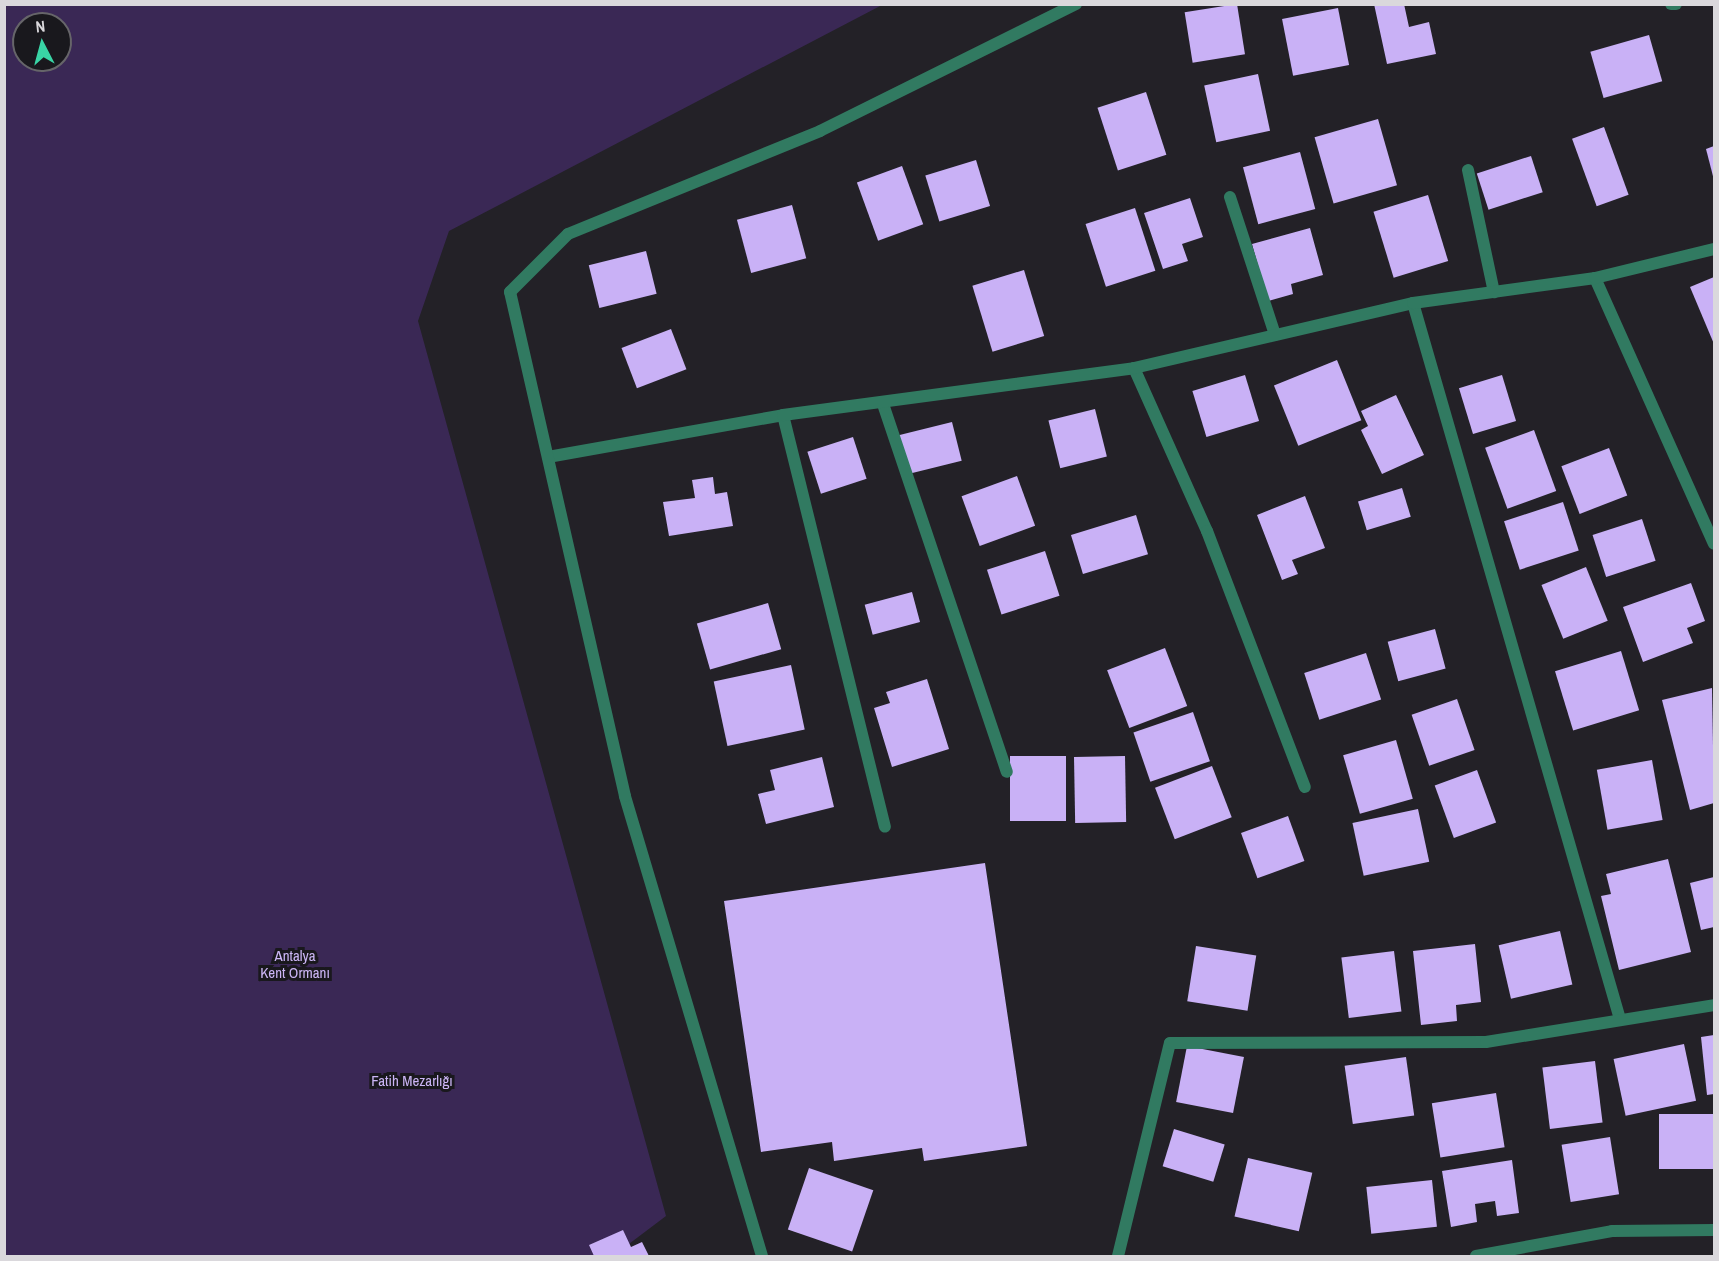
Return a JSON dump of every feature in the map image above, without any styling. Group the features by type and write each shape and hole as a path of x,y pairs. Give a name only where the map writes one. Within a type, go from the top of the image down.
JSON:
{"street":[{"path":"762,1257 625,796 510,292 568,234 820,131 1076,4"},
{"path":"1671,4 1676,4"},
{"path":"1468,170 1494,292"},
{"path":"1230,197 1275,335"},
{"path":"548,458 783,415 883,404 1134,368 1413,303 1595,278 1714,249"},
{"path":"1595,278 1714,544"},
{"path":"1413,303 1620,1019"},
{"path":"1134,368 1207,531 1305,787"},
{"path":"883,404 1007,772"},
{"path":"783,415 885,827"},
{"path":"1118,1257 1170,1043 1486,1042 1714,1005"},
{"path":"1476,1257 1612,1231 1714,1230"}],"green space":[{"name":"Antalya Kent Ormanı","path":"5,5 882,5 449,231 418,321 666,1216 613,1256 5,1256"}],"building":[{"path":"1237,4 1245,54 1193,63 1185,12"},
{"path":"1374,4 1404,4 1409,27 1429,22 1436,54 1387,64"},
{"path":"1338,8 1349,65 1293,76 1282,19"},
{"path":"1649,35 1662,81 1604,98 1590,52"},
{"path":"1258,74 1270,131 1216,142 1204,85"},
{"path":"1146,92 1166,155 1118,171 1097,108"},
{"path":"1378,119 1397,185 1334,204 1315,137"},
{"path":"1604,127 1629,195 1597,206 1572,139"},
{"path":"1714,146 1714,180 1706,149"},
{"path":"1300,152 1315,209 1258,224 1243,167"},
{"path":"1531,156 1543,192 1489,210 1477,174"},
{"path":"976,160 990,206 939,221 925,175"},
{"path":"902,166 923,224 878,241 857,182"},
{"path":"1428,195 1448,261 1394,278 1373,212"},
{"path":"1190,198 1203,237 1182,244 1188,261 1163,269 1144,213"},
{"path":"792,205 806,258 751,273 737,220"},
{"path":"1135,208 1155,271 1106,287 1086,224"},
{"path":"1310,228 1323,275 1291,284 1293,294 1268,301 1252,244"},
{"path":"646,251 657,294 599,308 589,265"},
{"path":"1024,270 1044,336 993,352 972,286"},
{"path":"1714,277 1714,344 1690,287"},
{"path":"671,329 686,369 637,388 622,348"},
{"path":"1337,360 1361,420 1298,446 1274,385"},
{"path":"1245,375 1259,421 1206,437 1192,391"},
{"path":"1502,375 1516,421 1473,434 1459,388"},
{"path":"1396,395 1424,455 1382,474 1361,430 1368,426 1361,411"},
{"path":"1095,409 1107,457 1060,468 1048,421"},
{"path":"952,422 962,461 908,474 899,435"},
{"path":"1534,430 1556,491 1507,509 1485,448"},
{"path":"853,437 867,479 821,494 807,452"},
{"path":"1609,448 1627,496 1580,514 1561,466"},
{"path":"1017,476 1035,526 980,546 962,496"},
{"path":"713,477 715,494 727,492 733,526 669,536 663,502 695,498 692,480"},
{"path":"1402,488 1411,517 1367,530 1358,501"},
{"path":"1305,496 1325,548 1292,560 1298,574 1282,580 1257,515"},
{"path":"1563,502 1579,551 1520,570 1504,521"},
{"path":"1136,515 1148,554 1083,574 1071,535"},
{"path":"1642,519 1656,561 1606,577 1593,535"},
{"path":"1045,551 1060,596 1002,615 987,570"},
{"path":"1586,567 1608,621 1563,639 1541,585"},
{"path":"1691,583 1705,621 1687,628 1693,643 1643,662 1623,607"},
{"path":"912,592 920,622 873,635 865,605"},
{"path":"768,603 781,649 710,670 697,623"},
{"path":"1435,629 1446,669 1398,681 1388,642"},
{"path":"1165,648 1187,706 1129,728 1107,670"},
{"path":"1621,651 1639,710 1573,730 1555,671"},
{"path":"1366,653 1381,700 1319,720 1304,673"},
{"path":"791,665 805,730 727,746 714,681"},
{"path":"927,679 949,749 892,767 874,708 890,703 886,692"},
{"path":"1712,688 1714,803 1690,810 1662,700"},
{"path":"1457,699 1475,750 1429,766 1412,715"},
{"path":"1193,712 1210,761 1150,782 1133,733"},
{"path":"1396,740 1413,799 1360,814 1343,755"},
{"path":"1010,756 1066,756 1066,821 1010,821"},
{"path":"1125,756 1126,822 1075,823 1074,757"},
{"path":"822,757 834,807 766,824 758,794 775,790 770,770"},
{"path":"1652,760 1663,820 1607,830 1597,770"},
{"path":"1212,766 1232,817 1175,839 1155,788"},
{"path":"1477,770 1496,823 1454,838 1435,785"},
{"path":"1418,809 1429,862 1364,876 1352,823"},
{"path":"1288,816 1304,861 1257,878 1241,833"},
{"path":"1668,859 1691,952 1619,970 1601,896 1611,894 1606,874"},
{"path":"985,863 1027,1146 924,1161 922,1148 834,1161 832,1142 761,1152 724,901"},
{"path":"1714,877 1714,927 1701,930 1690,883"},
{"path":"1560,931 1572,985 1511,999 1499,945"},
{"path":"1475,944 1481,1002 1456,1005 1457,1021 1421,1025 1413,951"},
{"path":"1196,946 1256,956 1247,1011 1187,1001"},
{"path":"1394,951 1401,1012 1349,1018 1341,957"},
{"path":"1714,1035 1714,1094 1707,1095 1701,1037"},
{"path":"1684,1044 1696,1101 1626,1116 1614,1059"},
{"path":"1187,1046 1244,1057 1233,1113 1176,1102"},
{"path":"1406,1057 1414,1115 1353,1124 1345,1066"},
{"path":"1595,1061 1603,1123 1550,1129 1542,1067"},
{"path":"1496,1093 1505,1147 1440,1157 1432,1103"},
{"path":"1659,1114 1714,1114 1714,1169 1659,1169"},
{"path":"1174,1129 1225,1144 1213,1182 1163,1166"},
{"path":"1610,1137 1619,1194 1571,1202 1562,1145"},
{"path":"1248,1158 1312,1173 1299,1231 1235,1216"},
{"path":"1512,1160 1519,1213 1497,1216 1495,1201 1475,1204 1477,1222 1451,1227 1442,1171"},
{"path":"809,1168 873,1190 852,1252 788,1229"},
{"path":"1432,1180 1437,1227 1371,1234 1366,1187"},
{"path":"623,1230 631,1247 642,1242 649,1256 594,1256 589,1245"}],"park label":[{"name":"Fatih Mezarlığı","path":"412,1081"}]}
